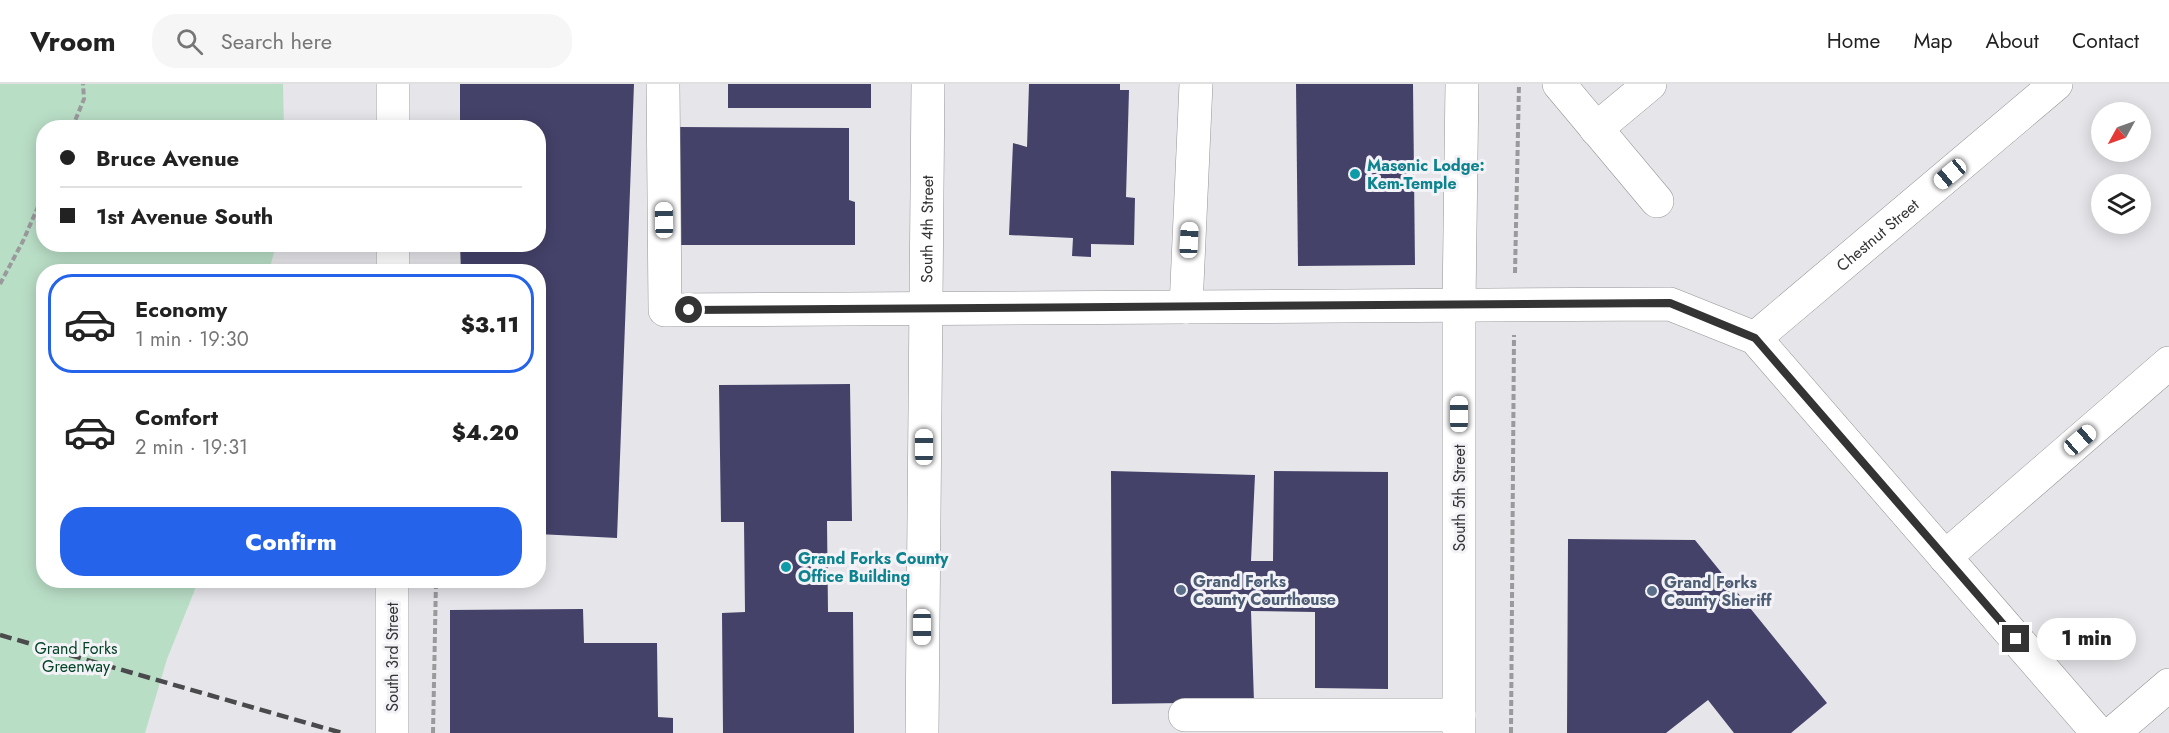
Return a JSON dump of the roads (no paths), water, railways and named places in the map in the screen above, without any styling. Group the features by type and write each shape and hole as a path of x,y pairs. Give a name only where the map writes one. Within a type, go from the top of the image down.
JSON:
{"street":[{"path":"393,84 393,120"},
{"path":"663,84 665,310 1670,303 1755,338 2098,733"},
{"name":"South 4th Street","path":"922,733 928,84"},
{"path":"1186,307 1196,84"},
{"name":"South 5th Street","path":"1459,724 1462,84"},
{"path":"1559,84 1657,201"},
{"name":"Chestnut Street","path":"1755,338 2056,84"},
{"path":"1596,129 1640,87"},
{"path":"1945,557 2169,363"},
{"name":"South 3rd Street","path":"392,588 392,733"},
{"path":"2113,733 2169,685"},
{"path":"1185,715 1459,724"}],"railway":[{"path":"0,635 342,733"}],"place":[{"name":"Masonic Lodge: Kem-Temple","path":"1355,174"},
{"name":"Grand Forks County Office Building","path":"786,567"},
{"name":"Grand Forks County Courthouse","path":"1181,590"},
{"name":"Grand Forks County Sheriff","path":"1652,591"}],"park label":[{"name":"Grand Forks Greenway","path":"76,657"}]}
